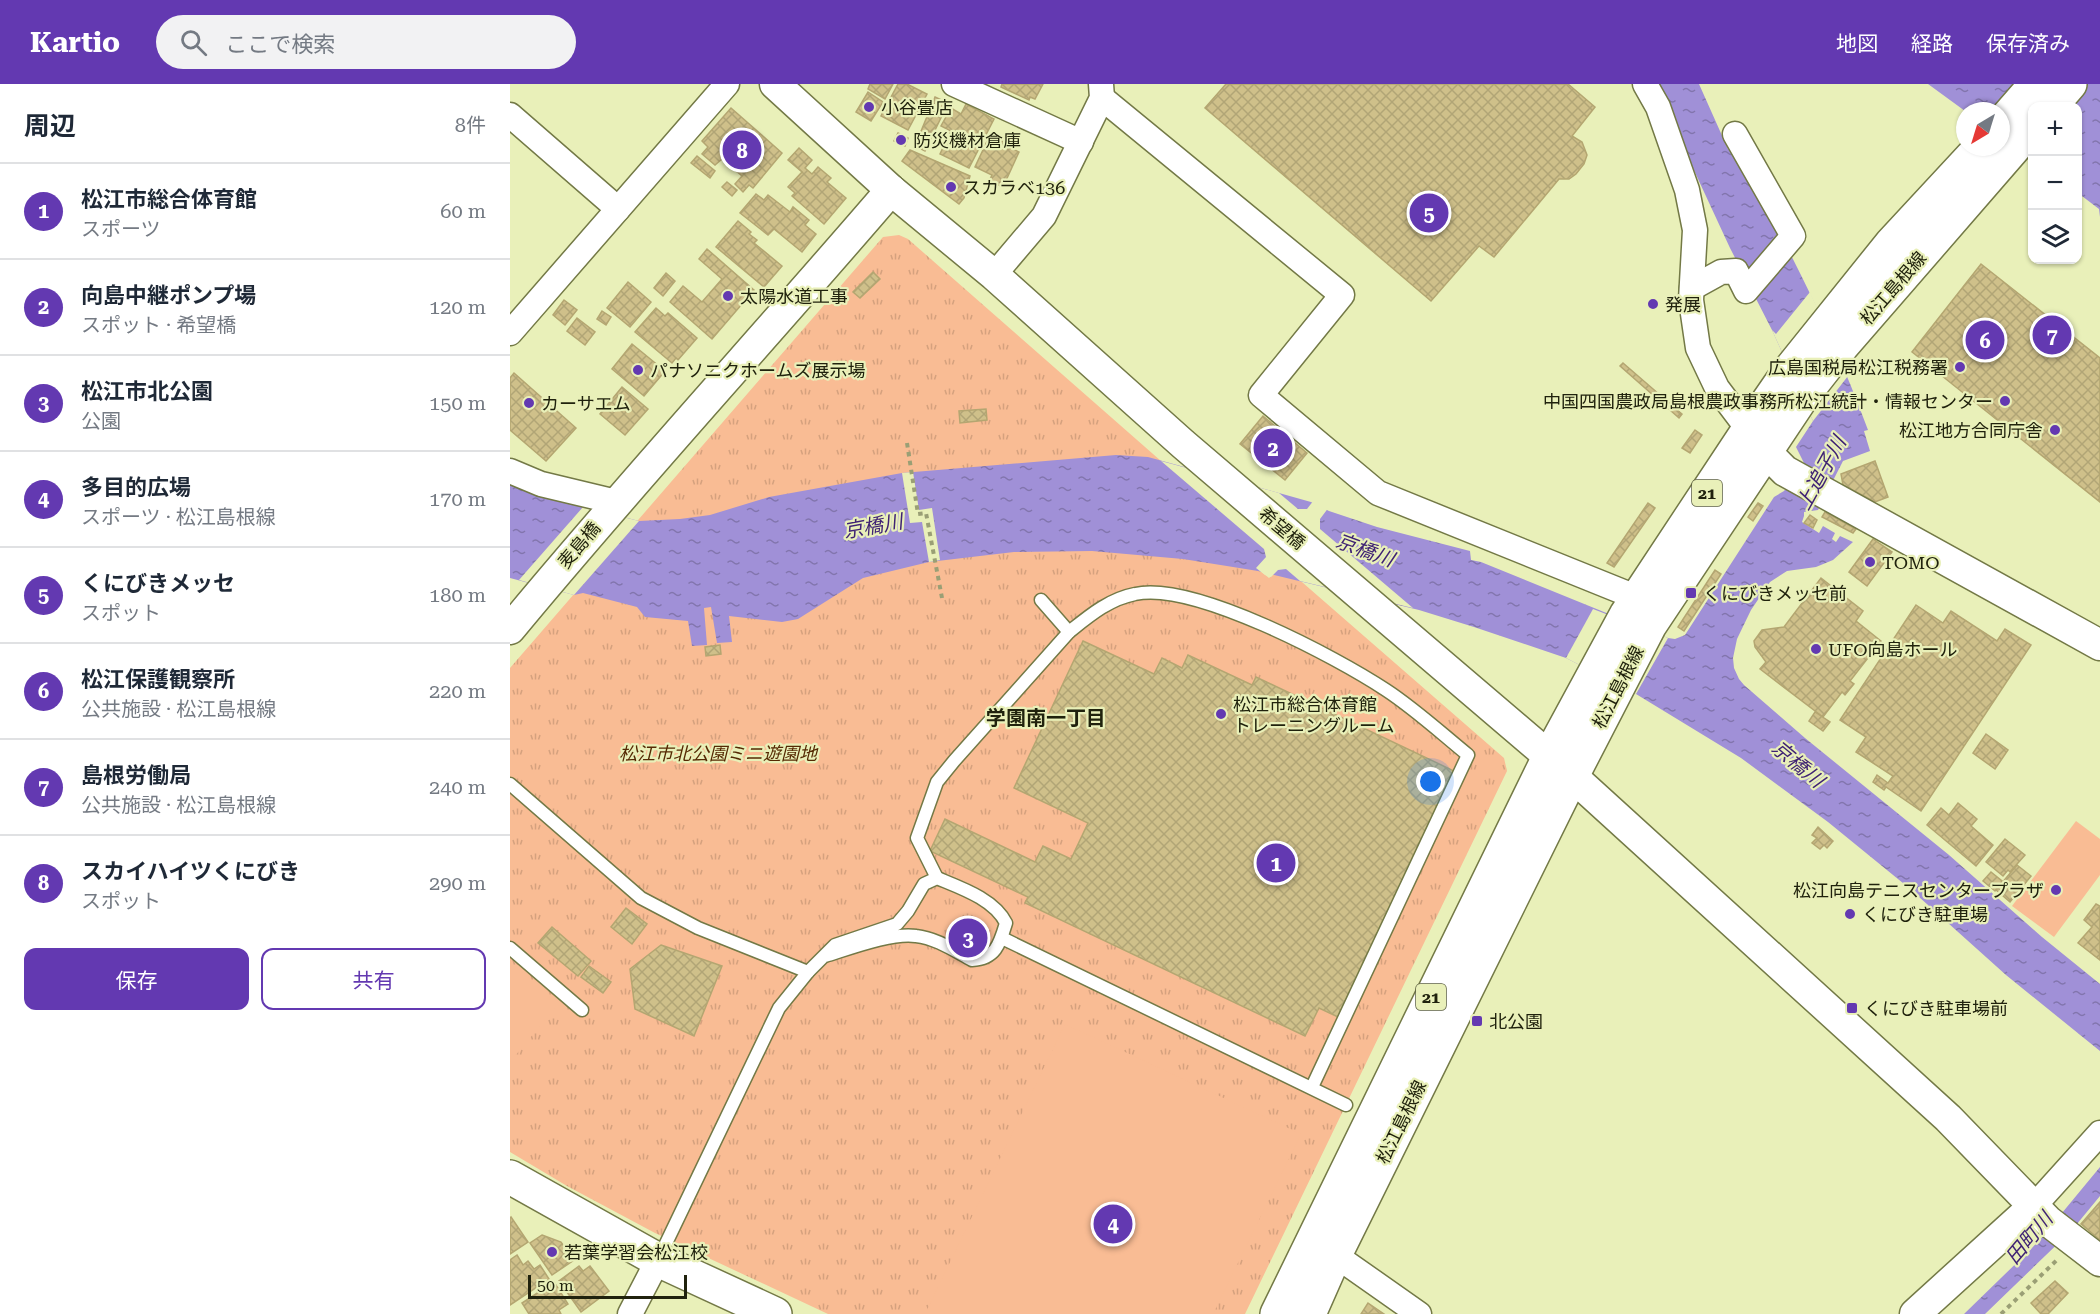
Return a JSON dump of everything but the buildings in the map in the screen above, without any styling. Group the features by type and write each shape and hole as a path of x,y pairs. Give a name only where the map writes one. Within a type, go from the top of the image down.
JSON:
{"main road":[{"path":"2010,114 2036,84"},
{"path":"2054,102 2070,84"},
{"name":"松江島根線","path":"1277,1314 1308,1247 1561,766 1638,613 1766,450 1796,384 1836,333 1968,181 2028,131"},
{"name":"松江島根線","path":"1968,181 1978,156"},
{"name":"松江島根線","path":"1308,1314 1561,766"},
{"path":"510,1177 658,1260 775,1314"}],"street":[{"path":"510,333 727,84"},
{"name":"希望橋","path":"774,84 891,190 994,275 1183,444 1561,766 1948,1118 2041,1213 2071,1240 2100,1261"},
{"path":"954,84 1081,142"},
{"path":"1645,84 1658,107 1687,190 1695,230 1691,300 1698,348 1717,388 1766,450 1872,518 2100,645"},
{"path":"994,275 1044,216 1081,142 1102,91 1342,296 1261,395 1378,493 1638,613"},
{"path":"510,115 618,209"},
{"path":"1692,288 1721,272 1736,271 1746,291 1793,236 1735,134"},
{"name":"麦島橋","path":"510,629 616,502 800,296 891,190"},
{"path":"510,471 541,484 616,502"},
{"path":"1916,1314 2041,1213 2100,1133"},
{"path":"1335,1255 1419,1314"},
{"path":"630,1314 658,1260"}],"lane":[{"path":"825,956 865,944 915,935 972,960 987,958 994,952 1002,938 1006,924 1001,914 992,905 937,878 917,838 937,782 1069,632 1100,609 1122,597 1137,593 1157,592 1193,599 1263,624 1337,660 1388,691 1468,755 1312,1087"},
{"path":"1041,600 1069,632"},
{"path":"510,784 641,898 698,928 808,972"},
{"path":"658,1260 779,1008 808,972 835,945 897,924 908,911 924,884 937,878"},
{"path":"1002,938 1346,1105"},
{"path":"510,948 582,1010"}],"path":[{"path":"907,443 918,514 926,513 942,598"},
{"path":"2001,1314 2042,1275 2071,1240"}],"green space":[{"name":"松江市北公園ミニ遊園地","path":"899,235 908,239 1161,461 1257,568 1269,578 1278,570 1287,569 1504,758 1507,771 1245,1314 828,1314 655,1233 567,1186 510,1152 510,668 883,237"},
{"name":"松江向島テニスセンタープラザ","path":"2076,821 2100,839 2100,875 2054,937 2012,906"},
{"path":"510,962 559,1003 510,1062"},
{"path":"1065,1024 1301,1134 1213,1314 925,1314"}],"water":[{"path":"1654,84 1699,84 1728,149 1742,165 1811,295 1868,430 1864,431 1870,451 1843,461 1818,510 1804,512 1802,522 1819,533 1823,526 1835,533 1832,539 1836,542 1840,536 1853,542 1833,560 1816,567 1787,571 1770,582 1751,610 1737,639 1733,658 1739,679 1805,738 1949,855 2042,937 2100,984 2100,1051 2006,975 1909,888 1828,822 1741,758 1636,694 1566,658 1419,610 1258,571 1183,559 1092,551 1014,552 929,562 863,578 798,619 782,622 729,616 732,642 717,643 711,607 704,608 707,645 692,646 688,621 645,617 637,607 583,593 574,595 510,578 510,482 541,495 639,521 710,515 769,497 902,473 1116,455 1148,457 1311,502 1329,511 1377,527 1470,551 1471,560 1481,562 1668,638 1675,639 1685,635 1774,497 1784,491 1805,465 1796,447 1813,421"},
{"path":"1928,84 2100,84 2100,217 2099,209 2082,196 2082,102 2028,102 2028,107 2010,110 2010,102 1956,102 1956,104"},
{"path":"2100,1167 2100,1196 2072,1230 1985,1314 1964,1314 2038,1242"}],"pier":[{"path":"1810,292 1848,376 1813,421 1772,330 1776,334"},
{"path":"1161,461 1279,493 1298,509 1307,509 1314,500 1329,507 1320,519 1320,529 1413,608 1300,581 1286,569 1278,570 1271,577 1265,575 1256,568 1266,557 1264,549"},
{"path":"913,472 919,510 932,508 940,560 929,562 922,522 910,523 902,473"},
{"path":"583,507 639,521 574,595 519,580"},
{"path":"1593,609 1668,638 1636,694 1566,658"}],"place":[{"name":"小谷畳店","path":"869,107"},
{"name":"防災機材倉庫","path":"901,140"},
{"name":"スカイハイツくにびき","path":"742,150"},
{"name":"スカラベ136","path":"951,187"},
{"name":"くにびきメッセ","path":"1429,213"},
{"name":"太陽水道工事","path":"728,296"},
{"name":"発展","path":"1653,304"},
{"name":"島根労働局","path":"2052,335"},
{"name":"松江保護観察所","path":"1985,340"},
{"name":"広島国税局松江税務署","path":"1960,367"},
{"name":"パナソニクホームズ展示場","path":"638,370"},
{"name":"中国四国農政局島根農政事務所松江統計・情報センター","path":"2005,401"},
{"name":"カーサエム","path":"529,403"},
{"name":"松江地方合同庁舎","path":"2055,430"},
{"name":"向島中継ポンプ場","path":"1273,448"},
{"name":"TOMO","path":"1870,562"},
{"name":"くにびきメッセ前","path":"1691,593"},
{"name":"UFO向島ホール","path":"1816,649"},
{"name":"松江市総合体育館 トレーニングルーム","path":"1221,714"},
{"name":"松江市総合体育館","path":"1276,863"},
{"name":"松江向島テニスセンタープラザ","path":"2056,890"},
{"name":"くにびき駐車場","path":"1850,914"},
{"name":"松江市北公園","path":"968,938"},
{"name":"くにびき駐車場前","path":"1852,1008"},
{"name":"北公園","path":"1477,1021"},
{"name":"多目的広場","path":"1113,1224"},
{"name":"若葉学習会松江校","path":"552,1252"}],"district":[{"name":"学園南一丁目","path":"1046,718"}],"water label":[{"name":"上追子川","path":"1821,473"},
{"name":"京橋川","path":"873,526"},
{"name":"京橋川","path":"1365,550"},
{"name":"京橋川","path":"1798,764"},
{"name":"田町川","path":"2029,1238"}]}
